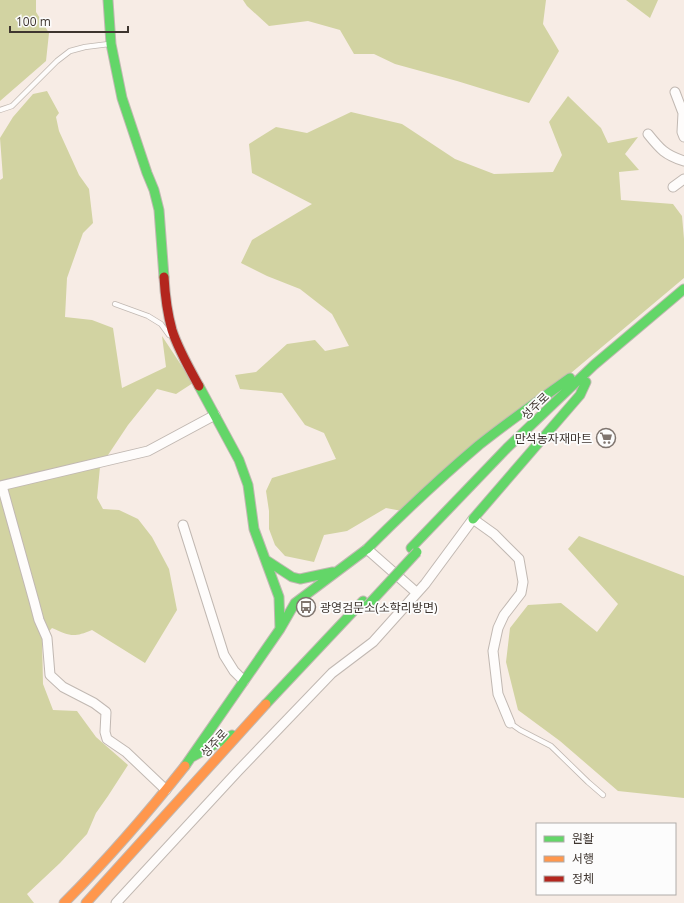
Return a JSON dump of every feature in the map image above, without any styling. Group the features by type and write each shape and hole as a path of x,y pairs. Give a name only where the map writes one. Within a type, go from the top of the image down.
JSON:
{"main road":[{"path":"108,0 111,44 122,98 154,190 159,210 166,304 172,330 178,346 239,460 248,485 254,529 279,597 280,629"},
{"name":"성주로","path":"414,550 508,448 594,366 684,289"},
{"name":"성주로","path":"414,550 525,439 586,382 649,326 684,299"},
{"path":"64,903 96,872 192,757 280,629 296,603 367,549 439,480 496,432 580,371 594,366"},
{"path":"473,519 580,395 586,382"},
{"path":"365,603 414,550"},
{"path":"266,560 292,577 300,579 337,572"},
{"name":"성주로","path":"88,902 244,728 365,603"},
{"name":"성주로","path":"88,902 152,842 365,603"},
{"path":"192,757 244,728"}],"street":[{"path":"674,92 683,113 682,132 684,138"},
{"path":"648,134 660,150 672,157 684,161"},
{"path":"673,187 684,179"},
{"path":"166,790 126,752 107,739 105,732 106,712 94,703 63,687 50,675 47,638 38,620 34,601 1,486 148,451 215,416"},
{"path":"116,903 238,771 332,673 373,642 417,593 473,519 494,534 519,559 523,582 521,593 504,615 498,628 493,652 498,694 510,723"},
{"path":"183,525 224,655 234,671 244,681"},
{"path":"367,549 417,593"}],"lane":[{"path":"0,110 12,106 57,61 70,51 85,47 111,44"},
{"path":"115,304 148,316 161,324 178,346"},
{"path":"510,723 520,730 552,746 603,795"}],"green space":[{"path":"0,0 36,0 36,12 49,33 46,61 0,101"},
{"path":"243,0 546,0 543,24 559,51 529,103 395,64 374,54 354,54 340,30 308,21 269,26 247,6"},
{"path":"626,0 658,0 650,18"},
{"path":"47,91 59,113 56,117 59,131 79,175 89,189 93,223 83,233 67,278 65,317 92,320 113,328 122,388 166,367 162,336 193,383 176,394 157,389 128,425 100,467 97,498 103,509 119,510 138,519 152,537 169,569 177,610 145,663 92,630 72,635 52,628 42,639 43,684 53,710 77,711 96,737 128,765 96,813 87,834 60,863 27,894 34,903 0,903 0,180 3,178 0,138 13,117 33,94"},
{"path":"568,96 601,128 608,143 638,137 625,154 639,170 619,172 621,200 673,204 682,216 684,239 684,278 527,410 402,511 386,508 347,531 324,535 314,562 285,556 275,545 269,529 269,511 266,491 272,478 336,459 324,433 305,425 282,393 240,389 235,375 256,372 287,344 315,340 325,351 349,346 332,314 300,289 267,276 241,263 252,240 312,204 252,173 249,144 276,127 307,133 351,112 402,124 455,159 494,174 553,172 562,155 549,122"},
{"path":"579,536 684,576 684,798 618,791 560,741 518,710 506,662 510,628 528,605 561,603 597,632 618,604 568,549"}],"traffic: fast":[{"path":"108,0 111,44 122,98 154,190 159,210 164,277"},
{"path":"411,548 507,448 594,365 684,289"},
{"path":"367,549 394,522 479,445 512,419 570,378"},
{"path":"473,519 580,395 586,382"},
{"path":"199,386 239,460 248,485 254,529 279,597 280,629"},
{"path":"185,766 280,629 295,603 367,549"},
{"path":"368,605 417,552"},
{"path":"266,560 292,577 300,579 333,572"},
{"path":"266,704 363,601"},
{"path":"192,757 232,735"}],"traffic: slow":[{"path":"86,903 266,704"},
{"path":"64,903 96,870 156,802 185,766"}],"traffic: jam":[{"path":"164,277 166,304 174,337 199,386"}],"place":[{"name":"만석농자재마트","path":"606,438"},
{"name":"광영검문소(소학리방면)","path":"306,607"}]}
